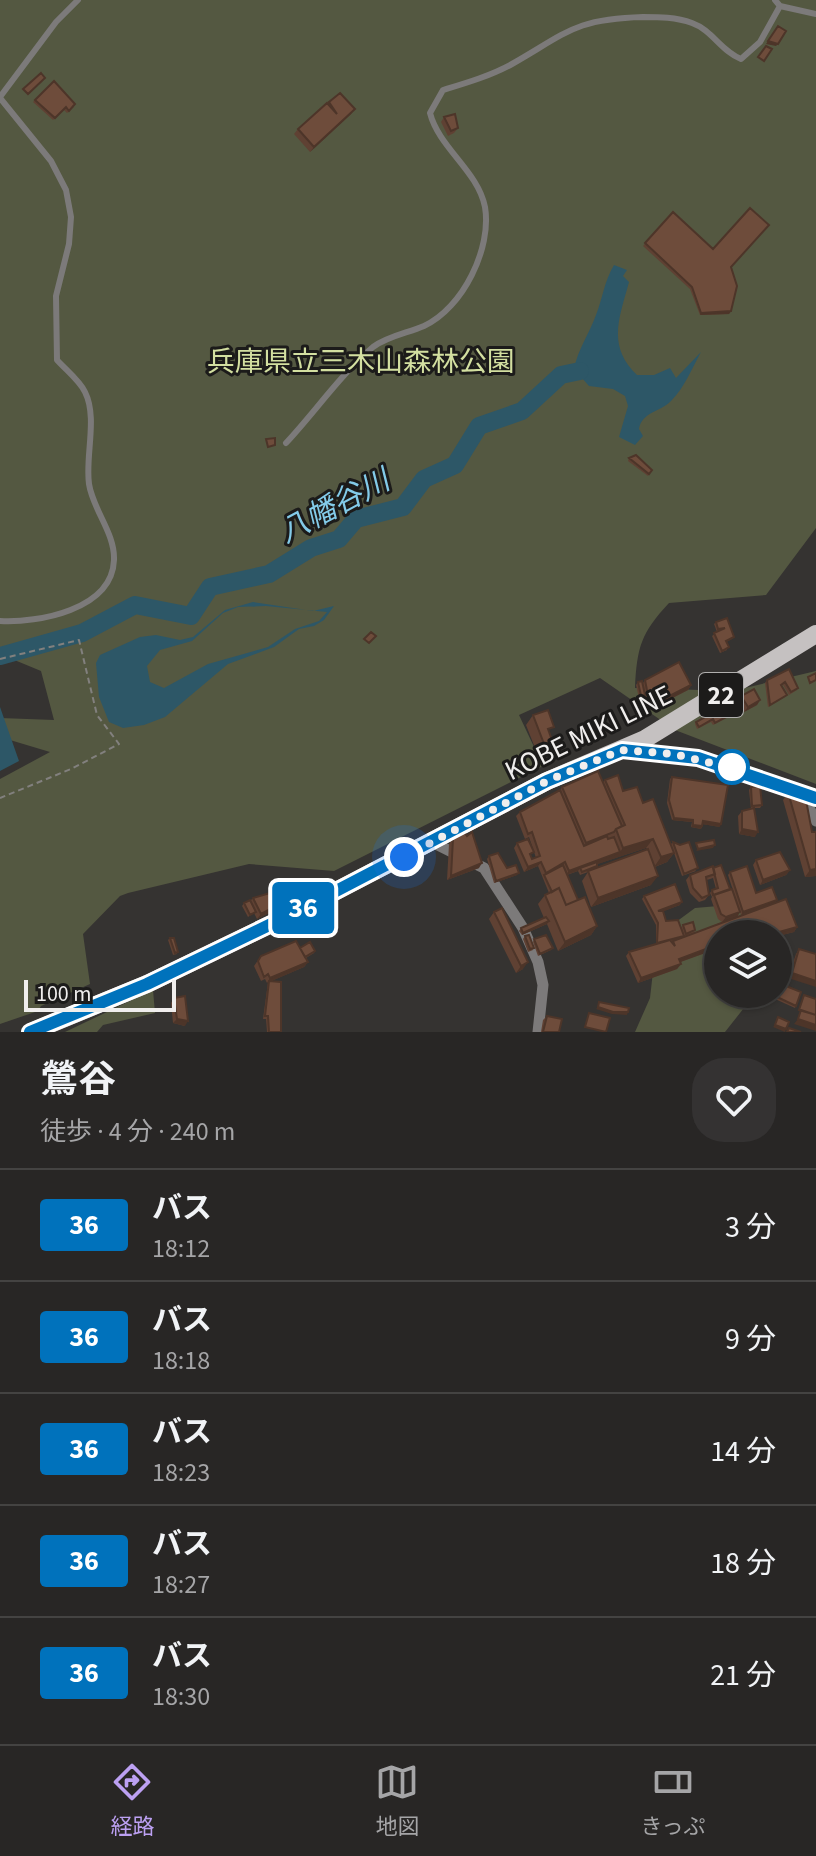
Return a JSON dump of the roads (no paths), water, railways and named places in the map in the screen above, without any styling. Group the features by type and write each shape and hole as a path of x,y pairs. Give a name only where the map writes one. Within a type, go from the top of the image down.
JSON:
{"main road":[{"name":"KOBE MIKI LINE","path":"31,1032 147,984 547,781 622,750 680,721 816,634"}],"street":[{"path":"622,750 698,758 816,798"},
{"path":"801,793 816,821"},
{"path":"432,842 484,868 523,928 538,962 543,985 538,1032"}],"lane":[{"path":"0,621 38,618 79,607 103,586 114,560 110,538 89,487 89,407 85,391 57,360 56,296 69,244 71,217 66,190 51,161 0,97 56,22 78,0"},
{"path":"286,443 374,346 426,325 444,312 482,256 487,231 485,204 433,128 430,113 443,90 488,76 584,22 660,17 687,21 705,28 730,55 741,59 760,42 777,3 816,14"}],"water":[{"path":"614,265 627,270 623,276 629,282 619,320 619,343 628,364 637,375 654,375 670,368 676,378 701,352 676,396 641,423 639,429 643,436 635,445 619,437 628,406 625,396 613,389 589,386 574,369"},
{"path":"253,602 306,610 238,607 223,613 192,641 160,650 147,666 150,682 164,688 208,664 268,647 295,629 319,621 327,612 314,611 334,606 324,620 314,626 299,629 274,647 228,664 165,717 144,725 123,728 109,722 99,697 96,663 100,655 140,637 156,635 180,640 193,637 225,610"},
{"path":"0,707 19,761 0,771"}],"waterway":[{"name":"八幡谷川","path":"0,656 82,633 135,605 191,616 210,587 269,574 311,548 339,539 356,519 403,507 424,479 455,465 479,426 522,411 561,375 580,371"}],"park label":[{"name":"兵庫県立三木山森林公園","path":"361,361"}]}
